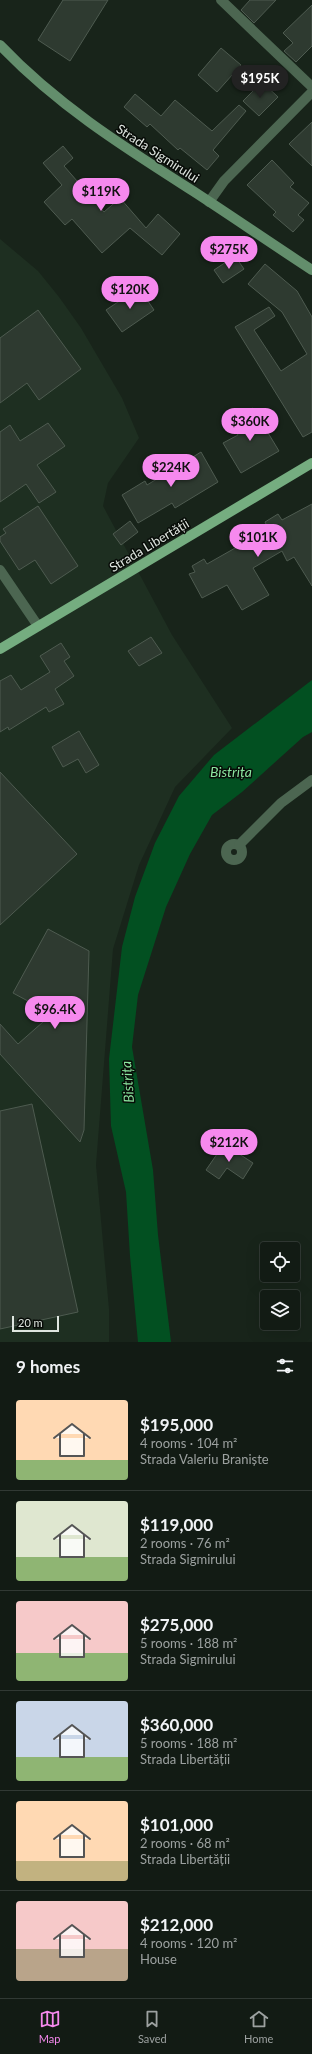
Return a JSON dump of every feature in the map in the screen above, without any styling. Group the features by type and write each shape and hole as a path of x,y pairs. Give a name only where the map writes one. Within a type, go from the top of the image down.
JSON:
{"main road":[{"name":"Strada Sigmirului","path":"0,44 25,71 64,104 312,270"},
{"name":"Strada Libertății","path":"0,649 312,463"}],"street":[{"path":"221,0 312,87"},
{"path":"209,202 224,181 312,92"},
{"path":"0,570 38,626"},
{"path":"239,846 281,803 312,780"}],"shaded area":[{"path":"0,239 38,271 59,297 81,328 122,398 139,438 108,483 103,506 172,635 232,728 175,787 139,865 113,949 96,1165 109,1309 109,1342 0,1342"}],"water":[{"name":"Bistrița","path":"312,680 312,732 303,737 242,792 212,815 190,854 166,907 138,995 132,1047 153,1170 158,1235 171,1342 138,1342 126,1192 111,1126 109,1059 122,947 135,897 155,843 179,796 214,755"}],"building":[{"path":"63,0 108,0 70,61 38,40"},
{"path":"250,0 276,0 254,23 241,10"},
{"path":"312,5 312,46 296,62 284,51 293,43 283,33"},
{"path":"221,48 241,65 217,92 198,75"},
{"path":"262,82 278,97 259,116 243,101"},
{"path":"135,94 161,116 175,100 212,131 239,105 246,111 213,150 219,156 207,170 180,148 178,150 150,124 147,127 124,107"},
{"path":"312,122 312,166 289,144"},
{"path":"63,146 73,158 64,166 104,212 120,198 146,228 158,214 180,234 162,255 130,228 102,253 72,219 65,225 44,202 62,185 43,163"},
{"path":"272,160 294,183 290,187 309,203 298,215 304,220 293,232 273,215 276,212 247,185"},
{"path":"235,256 244,269 223,283 214,270"},
{"path":"265,264 297,291 312,317 312,432 303,437 235,327 269,307 275,316 254,330 281,371 307,354 282,312 248,284"},
{"path":"139,288 154,310 122,332 106,310"},
{"path":"38,310 81,369 39,400 27,383 0,403 0,338"},
{"path":"253,408 279,451 241,473 223,443 238,435 230,422"},
{"path":"48,423 65,446 37,465 56,492 39,503 26,484 0,502 0,432 10,425 20,441"},
{"path":"201,452 218,482 175,508 172,503 138,523 122,495 145,481 147,485"},
{"path":"312,504 312,586 294,557 287,561 282,551 253,568 269,595 242,610 227,585 202,598 189,574 195,572 192,566 204,559 207,564 244,543 242,538 266,524 265,522 278,514 282,520"},
{"path":"38,506 78,566 51,584 35,560 19,570 0,541 0,537 6,533 3,529"},
{"path":"130,521 138,532 121,545 113,534"},
{"path":"151,637 162,653 139,666 128,651"},
{"path":"61,643 70,657 64,661 74,676 55,689 64,704 49,712 46,707 9,730 8,727 0,732 0,681 11,675 21,690 50,672 40,656"},
{"path":"79,731 99,765 86,773 78,759 63,767 52,747"},
{"path":"0,772 77,854 0,925"},
{"path":"48,929 89,951 84,1130 80,1142 0,1054 0,1024 18,1044 52,1014 13,993"},
{"path":"32,1104 78,1312 0,1329 0,1111"},
{"path":"224,1144 253,1163 243,1179 227,1168 219,1179 206,1170"}]}
